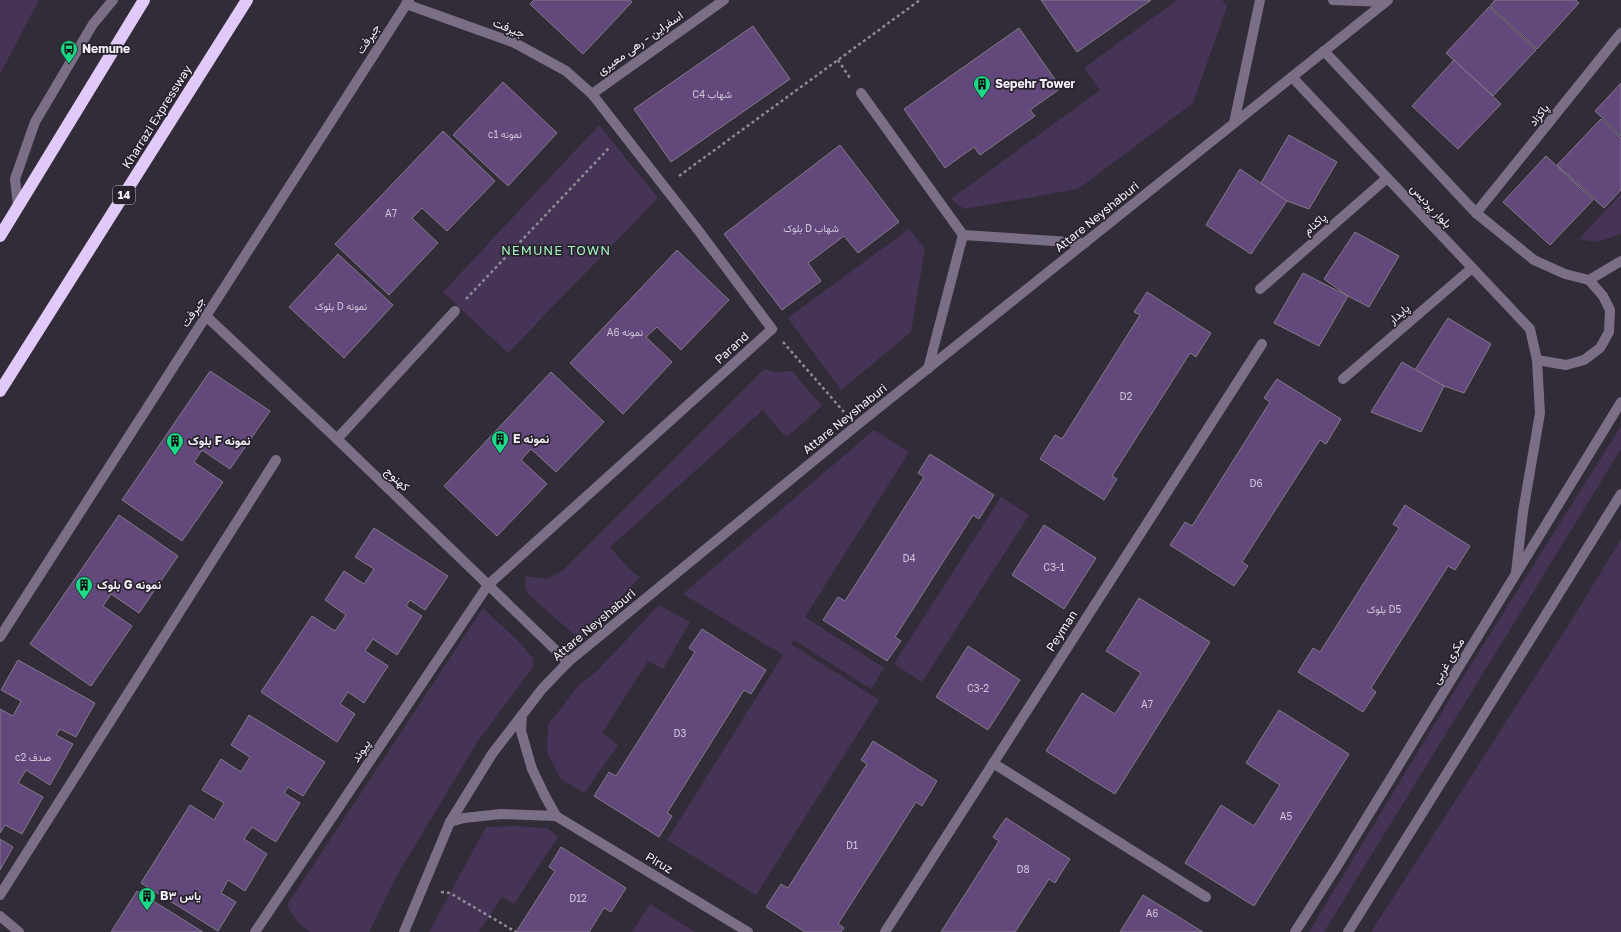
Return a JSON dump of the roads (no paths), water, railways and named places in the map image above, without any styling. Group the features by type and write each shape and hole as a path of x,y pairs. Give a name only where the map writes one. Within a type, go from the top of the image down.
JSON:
{"highway":[{"path":"0,236 144,0"},
{"name":"Kharrazi Expressway","path":"0,391 247,0"}],"street":[{"path":"18,206 15,179 35,122 93,24 113,0"},
{"name":"اسفراين - رهی معیری","path":"592,94 724,0"},
{"path":"1234,123 1260,0"},
{"path":"1333,0 1386,1"},
{"name":"Attare Neyshaburi","path":"404,932 450,822 492,754 542,689 568,662 856,426 1386,1"},
{"name":"جیرفت","path":"408,2 515,43 566,71 592,94"},
{"name":"جيرفت","path":"0,637 408,2"},
{"name":"پاکزاد","path":"1476,214 1621,33"},
{"path":"1324,51 1476,214 1534,260 1565,274 1589,280 1603,296 1610,310 1609,332 1600,348 1584,360 1566,365 1537,360"},
{"name":"بلوار پردیس","path":"1292,77 1530,329 1537,360 1540,413 1523,512 1515,575"},
{"path":"861,93 963,235"},
{"name":"Parand","path":"488,585 772,329 592,94"},
{"name":"پاکنام","path":"1260,289 1387,178"},
{"path":"963,235 1085,243"},
{"path":"928,369 963,235"},
{"path":"1589,280 1621,261"},
{"name":"پایدار","path":"1343,379 1472,268"},
{"path":"337,439 455,311"},
{"name":"كهنوج","path":"206,316 337,439 568,662"},
{"name":"Peyman","path":"885,932 1262,344"},
{"name":"مکری غربی","path":"1295,932 1339,863 1621,402"},
{"path":"0,895 276,460"},
{"path":"1348,932 1621,494"},
{"name":"پیوند","path":"255,932 488,585"},
{"path":"522,714 521,731 532,769 556,816"},
{"path":"993,763 1206,897"},
{"name":"Piruz","path":"450,822 464,818 501,814 556,816 748,932"},
{"path":"0,916 19,932"}],"place":[{"name":"Nemune","path":"69,64"},
{"name":"Sepehr Tower","path":"982,99"},
{"name":"E نمونه","path":"500,454"},
{"name":"بلوک F نمونه","path":"175,456"},
{"name":"بلوک G نمونه","path":"84,600"},
{"name":"B۳ یاس","path":"147,911"}],"district":[{"name":"NEMUNE TOWN","path":"556,250"}]}
